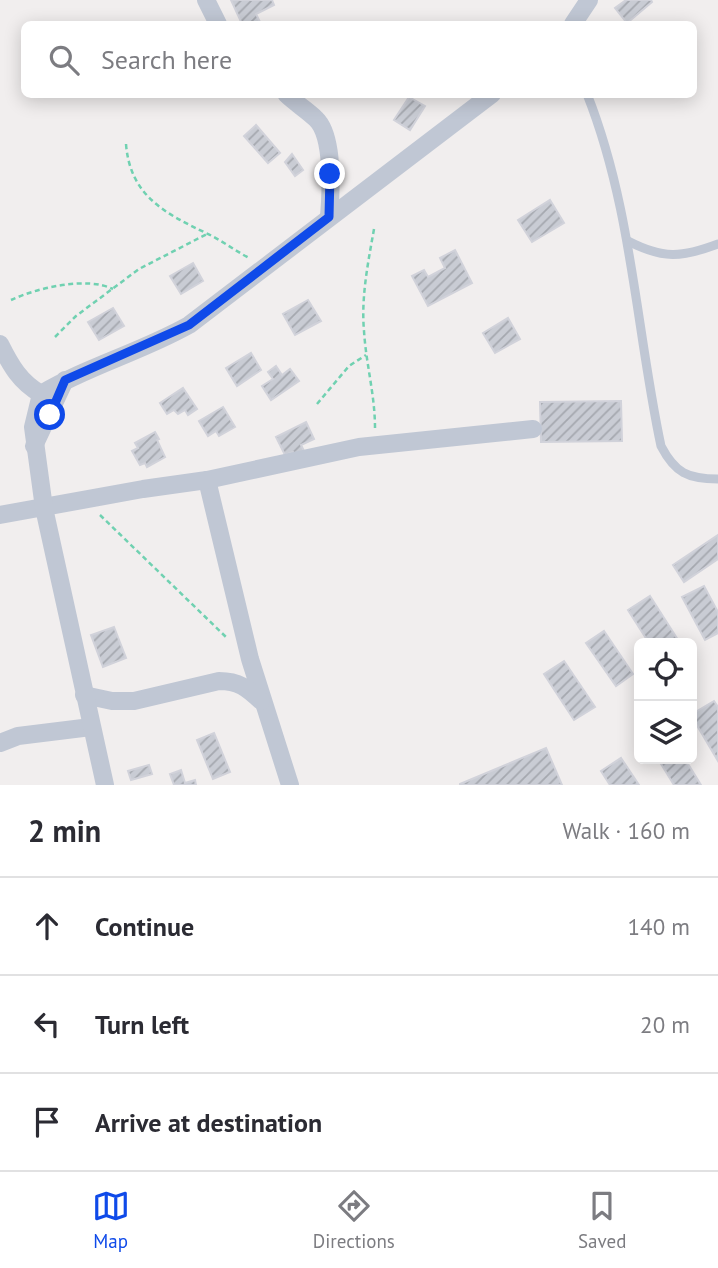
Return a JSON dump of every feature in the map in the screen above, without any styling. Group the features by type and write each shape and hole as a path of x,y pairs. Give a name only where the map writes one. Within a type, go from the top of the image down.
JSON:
{"street":[{"path":"206,0 216,21"},
{"path":"575,21 589,0"},
{"path":"291,98 318,120 325,134 331,193 329,217"},
{"path":"105,785 44,508 33,426 41,394 65,380 189,325 487,98"},
{"path":"0,344 14,371 27,386 41,394"},
{"path":"34,446 65,380"},
{"path":"0,515 207,480 374,445 533,429"},
{"path":"207,480 250,659 290,785"},
{"path":"84,695 111,701 134,701 219,681 233,681 246,687 264,704"},
{"path":"0,743 18,736 91,727"}],"lane":[{"path":"588,98 611,171 628,241 661,446 673,467 691,476 718,479"},
{"path":"628,241 661,255 679,255 718,244"}],"path":[{"path":"126,144 127,159 140,189 169,215 264,267"},
{"path":"374,229 363,298 375,412 374,445"},
{"path":"55,337 76,316 139,269 207,234"},
{"path":"11,300 52,286 95,284 113,289"},
{"path":"317,404 349,366 367,355"},
{"path":"84,501 250,659"}],"building":[{"path":"231,0 272,0 274,5 256,14 260,21 241,21"},
{"path":"626,0 652,2 629,21 625,21 615,8"},
{"path":"408,98 425,106 410,130 394,120"},
{"path":"256,125 280,153 268,163 244,136"},
{"path":"292,154 303,170 295,176 285,162"},
{"path":"550,200 564,223 532,242 518,220"},
{"path":"455,250 472,283 428,306 412,276 424,270 428,277 445,268 440,258"},
{"path":"193,263 203,281 181,294 170,276"},
{"path":"308,300 321,321 295,335 283,314"},
{"path":"113,308 124,326 99,340 88,322"},
{"path":"508,318 520,339 495,353 483,333"},
{"path":"251,353 261,370 237,386 226,368"},
{"path":"276,366 282,375 290,369 299,381 271,400 262,386 273,379 268,372"},
{"path":"183,388 197,409 188,415 185,410 178,414 174,410 167,414 160,403"},
{"path":"621,401 622,441 541,442 540,402"},
{"path":"223,407 235,427 219,436 216,431 208,436 199,421"},
{"path":"306,422 314,439 301,445 305,453 296,458 293,452 285,455 276,437"},
{"path":"155,432 165,457 147,467 145,463 140,465 132,451 138,448 135,443"},
{"path":"718,535 718,559 684,582 673,565"},
{"path":"704,586 718,612 718,633 705,640 682,597"},
{"path":"650,596 677,638 646,638 628,610"},
{"path":"114,627 126,658 103,667 91,635"},
{"path":"604,631 633,674 616,686 586,643"},
{"path":"564,661 595,707 574,720 544,674"},
{"path":"714,701 718,707 718,761 697,725 697,711"},
{"path":"214,733 230,772 213,779 197,740"},
{"path":"546,748 562,785 460,785 460,784"},
{"path":"621,758 639,785 610,785 601,771"},
{"path":"661,764 688,764 701,785 674,785"},
{"path":"149,765 152,774 131,780 128,771"},
{"path":"181,770 185,783 195,780 196,785 174,785 170,774"}],"route":[{"path":"50,415 65,380 156,342 189,325 329,217 330,174"}]}
